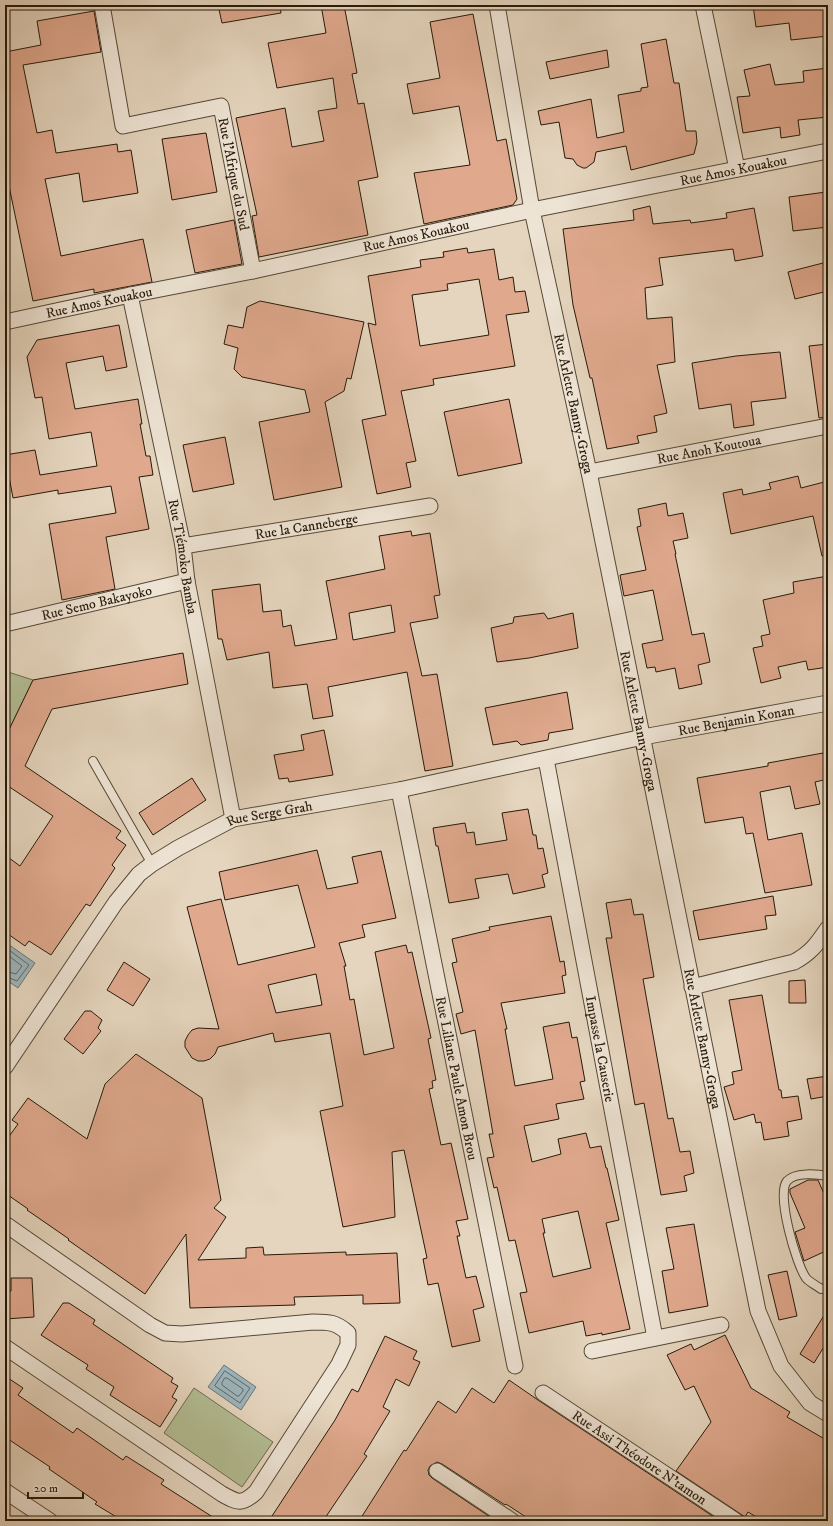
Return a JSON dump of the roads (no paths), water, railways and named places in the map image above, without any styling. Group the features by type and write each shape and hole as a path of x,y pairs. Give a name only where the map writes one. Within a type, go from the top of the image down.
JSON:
{"street":[{"name":"Rue l'Afrique du Sud","path":"102,5 123,126 221,106 253,271"},
{"name":"Rue Arlette Banny-Groga","path":"496,5 532,210 589,472 758,1311 780,1366 810,1403 828,1414"},
{"path":"702,5 737,168"},
{"name":"Rue Amos Kouakou","path":"5,322 130,295 253,271 532,210 737,168 828,152"},
{"name":"Rue Tiémoko Bamba","path":"130,295 183,546 187,581 233,819"},
{"name":"Rue Anoh Koutoua","path":"589,472 828,426"},
{"name":"Rue la Canneberge","path":"183,546 430,506"},
{"name":"Rue Semo Bakayoko","path":"5,624 187,581"},
{"name":"Rue Benjamin Konan","path":"643,737 828,702"},
{"name":"Rue Serge Grah","path":"5,1067 116,902 139,874 152,864 233,819 399,790 643,737"},
{"name":"Impasse la Causerie","path":"546,759 656,1338"},
{"name":"Rue Liliane Paule Amon Brou","path":"399,790 515,1366"},
{"path":"692,987 794,962 814,948 828,928"},
{"path":"5,1224 150,1325 165,1333 182,1334 313,1322 330,1322 341,1326 348,1333 348,1345 340,1364 256,1492 248,1500 241,1502 235,1501 222,1494 5,1348"},
{"path":"592,1351 721,1326"},
{"name":"Rue Assi Théodore N'tamon","path":"543,1393 729,1519"},
{"path":"437,1471 512,1521"},
{"path":"5,1491 50,1521"}],"lane":[{"path":"93,761 152,864"},
{"path":"828,1176 818,1174 796,1176 788,1180 784,1186 786,1220 795,1255 806,1278 821,1288 828,1288"}],"water":[{"path":"5,942 35,963 18,988 5,979"},
{"path":"224,1365 256,1387 241,1410 208,1387"}]}
